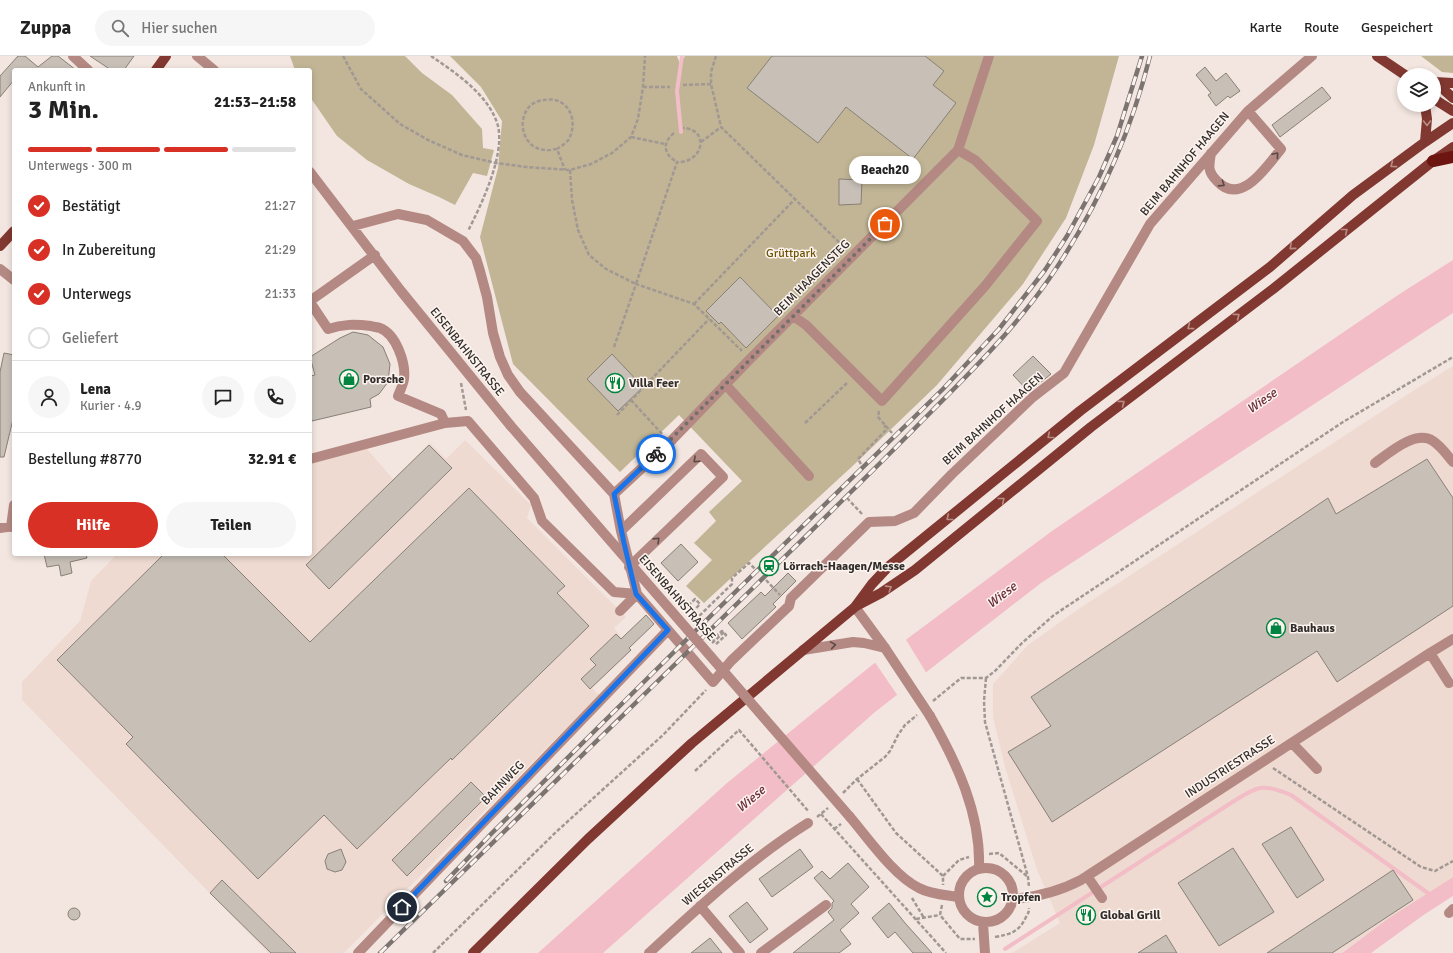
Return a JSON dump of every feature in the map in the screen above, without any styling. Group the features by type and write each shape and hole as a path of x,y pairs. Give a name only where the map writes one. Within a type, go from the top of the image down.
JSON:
{"highway":[{"path":"1433,161 1453,157"}],"main road":[{"path":"157,68 166,56"},
{"path":"1377,56 1397,70"},
{"path":"1441,83 1453,83"},
{"path":"1441,87 1453,98"},
{"path":"1441,104 1453,112"},
{"path":"1425,142 1427,119 1426,112"},
{"path":"474,953 588,839 692,743 854,607 888,567 1080,411 1270,267 1348,199 1453,123"},
{"path":"854,607 881,593 915,570 1091,427 1273,289 1433,161 1453,147"},
{"path":"0,246 12,233"}],"street":[{"path":"73,56 86,68"},
{"path":"197,56 212,68"},
{"name":"BEIM HAAGENSTEG","path":"614,494 670,442 725,384 958,150 989,56"},
{"name":"BEIM BAHNHOF HAAGEN","path":"869,522 896,521 914,513 952,474 1033,397 1064,373 1150,224 1248,111 1312,56"},
{"path":"1211,153 1208,168 1213,177 1221,185 1231,189 1241,189 1255,181 1281,149 1248,111"},
{"path":"793,316 806,325 882,401 985,286 1037,222 975,160 958,150"},
{"name":"EISENBAHNSTRASSE","path":"312,175 401,290 510,425 896,871 920,889 958,897"},
{"path":"353,226 398,214 427,220 463,241 476,258 487,297 493,333 500,357 508,375 520,392 614,494 636,594 713,682 731,661 789,606 791,598 869,522"},
{"path":"312,300 375,255"},
{"path":"0,269 12,278"},
{"path":"312,304 328,330 338,326 355,324 381,328 392,337 400,351 404,367 404,380 398,396 441,414 445,423"},
{"path":"725,384 809,476"},
{"path":"312,458 445,423 468,421 534,498 542,521 614,592 636,594"},
{"path":"1375,463 1407,441 1424,437 1433,441 1453,462"},
{"path":"621,531 701,454 723,477 629,567"},
{"path":"0,528 12,527"},
{"path":"620,611 636,594"},
{"path":"854,607 885,648 952,756 970,802 979,847 979,869"},
{"name":"BAHNWEG","path":"358,953 668,630"},
{"name":"INDUSTRIESTRASSE","path":"1013,899 1029,898 1056,891 1087,876 1430,653 1453,640"},
{"path":"803,650 840,644 864,643 885,648"},
{"path":"1430,653 1449,683"},
{"path":"1292,743 1317,769"},
{"name":"WIESENSTRASSE","path":"649,953 700,906 783,839 808,823"},
{"path":"988,868 996,870 1004,875 1011,886 1013,899 1010,909 1003,917 994,922 983,923 974,920 966,914 958,897 964,879 979,869 988,868"},
{"path":"1087,876 1102,898"},
{"path":"761,953 826,904"},
{"path":"700,906 740,953"},
{"path":"983,923 985,953"}],"path":[{"path":"343,56 361,89 400,124 428,140 462,155 526,167 565,170 591,164 612,153 631,137 638,119 643,87 644,56"},
{"path":"431,56 458,74 468,84 486,103 498,126 500,138 496,162 477,214 463,241"},
{"path":"716,56 711,72 711,84 721,127 853,256"},
{"path":"683,85 711,84"},
{"path":"643,87 670,87"},
{"path":"552,99 562,103 570,112 574,123 568,140 557,149 545,150 537,148 529,143 523,134 522,120 527,109 538,100 552,99"},
{"path":"701,142 721,127"},
{"path":"674,133 668,137 665,144 667,154 677,162 682,162 696,156 700,149 701,142 696,133 689,128 683,128"},
{"path":"631,137 665,144"},
{"path":"557,149 565,170"},
{"path":"614,347 677,162"},
{"path":"570,170 572,200 578,230 589,255 606,269 636,284 694,304 750,359"},
{"path":"694,304 795,199"},
{"path":"617,415 709,319"},
{"path":"928,705 961,678 986,678 995,671 1022,643 1054,615 1343,422 1453,356"},
{"path":"805,423 856,375"},
{"path":"461,382 468,421"},
{"path":"631,400 670,442"},
{"path":"878,416 892,433"},
{"path":"861,464 858,459 885,431 885,425"},
{"path":"847,498 869,522"},
{"path":"691,624 732,584 732,578 749,563 755,569"},
{"path":"766,580 778,592"},
{"path":"676,616 695,599 700,604 691,614 696,619"},
{"path":"703,648 722,631 726,635 714,646"},
{"path":"717,650 711,643 722,632"},
{"path":"940,915 960,939 984,939 1010,934 1022,926 1029,911 1028,877 985,722 984,701 986,678"},
{"path":"433,953 556,832 663,735 713,682"},
{"path":"926,713 905,725 885,757 857,779 896,833 943,876 944,895 940,915"},
{"path":"695,770 739,730 809,812"},
{"path":"1263,761 1421,867 1435,871 1453,861"},
{"path":"821,814 946,953"},
{"path":"916,920 940,915"}],"shaded area":[{"path":"1453,366 1453,877 1390,918 1341,953 1012,953 1060,923 1037,870 1005,767 993,717 993,684 1028,645 1080,608"},
{"path":"465,440 531,505 527,518 626,617 614,628 632,650 592,688 599,695 344,953 268,953 22,700 22,682 80,621 91,581 115,556 312,556 312,463 367,449 393,479 430,443 446,459"}],"green space":[{"path":"290,56 405,56 422,73 452,95 482,129 483,148 494,150 487,176 473,173 455,205 409,184 367,160 337,136 312,100 312,68 294,68"},
{"name":"Grüttpark","path":"450,56 677,56 680,64 685,56 1119,56 1094,145 1066,218 1023,284 937,385 858,461 704,603 686,586 712,560 694,543 716,521 709,512 742,481 679,415 620,472 513,364 480,237 498,168 502,121 481,87"},
{"path":"1421,56 1453,56 1453,73 1442,72 1441,68 1437,68"}],"water":[{"name":"Wiese","path":"1453,260 1453,313 1041,583 875,712 603,953 538,953 727,783 872,665 1052,531 1398,295"},
{"path":"1453,877 1453,896 1425,914 1371,953 1342,953 1389,918"}],"pier":[{"path":"905,638 927,674 898,696 874,661"}],"building":[{"path":"18,56 25,56 38,67 52,56 58,56 73,68 12,68 12,82 0,97 0,76"},
{"path":"90,56 134,56 125,68 108,68"},
{"path":"772,56 925,56 944,71 933,85 956,103 913,159 846,107 818,143 747,88"},
{"path":"1205,67 1216,81 1226,73 1240,91 1230,98 1228,96 1216,106 1208,95 1211,93 1196,75"},
{"path":"1322,87 1331,98 1280,137 1272,125"},
{"path":"839,179 862,180 861,204 839,205"},
{"path":"740,277 778,316 746,348 721,322 719,324 706,311"},
{"name":"Porsche","path":"353,332 368,335 383,347 390,364 388,382 379,394 370,399 371,407 312,421 312,376 315,375 312,364 312,356 340,338"},
{"path":"4,353 12,355 12,423 4,457 0,457 0,372"},
{"name":"Villa Feer","path":"612,354 643,387 618,411 587,379"},
{"path":"1033,356 1051,374 1029,392 1013,375"},
{"path":"429,445 452,468 329,589 306,565"},
{"name":"Bauhaus","path":"1427,459 1453,498 1453,606 1337,682 1317,651 1052,822 1008,752 1051,726 1031,697 1328,498 1336,514"},
{"path":"469,488 565,586 557,593 589,626 452,760 451,758 357,849 324,815 258,879 126,744 133,737 57,660 162,556 224,556 310,642"},
{"path":"681,544 698,562 678,581 661,563"},
{"path":"44,556 86,556 87,558 70,562 72,573 61,576 59,565 47,567"},
{"path":"788,573 796,581 773,604 776,607 742,639 728,623 761,592 765,596"},
{"path":"646,615 654,624 629,648 631,650 590,689 581,679 596,665 590,659 616,634 621,639"},
{"path":"471,782 486,797 407,876 392,860"},
{"path":"1291,827 1324,880 1297,898 1262,844"},
{"path":"1233,848 1274,912 1219,946 1178,883"},
{"path":"341,849 346,862 342,870 335,872 327,869 325,861 328,854"},
{"path":"800,849 813,867 772,897 759,879"},
{"path":"848,863 869,887 851,904 859,913 840,930 851,944 839,953 793,953 834,920 828,912 832,908 832,903 834,901 814,878 822,871 830,879"},
{"path":"1393,870 1413,900 1332,953 1267,953"},
{"path":"222,880 296,953 271,953 210,893"},
{"path":"747,902 768,929 750,943 729,916"},
{"path":"889,903 932,953 913,953 895,932 888,938 872,918"},
{"path":"72,908 76,908 80,914 76,920 72,920 68,916 68,912"},
{"path":"1166,935 1177,953 1138,953"},
{"path":"710,938 722,953 691,953"}],"waterway":[{"path":"681,132 677,91 682,56"},
{"path":"1005,949 1234,801 1256,789 1261,788 1274,789 1291,795 1432,896"}],"railway":[{"path":"446,881 491,834 681,645 943,389 999,329 1045,270 1067,236 1099,177 1117,136 1142,56"},
{"path":"380,953 859,484 955,388 1004,336 1035,299 1082,227 1110,172 1122,144 1142,86 1150,56"}],"way so far":[{"path":"656,454 670,442 750,359 885,224"}],"place":[{"name":"Beach20","path":"885,224"},
{"name":"Porsche","path":"349,379"},
{"name":"Villa Feer","path":"615,383"},
{"name":"Lörrach-Haagen/Messe","path":"769,566"},
{"name":"Bauhaus","path":"1276,628"},
{"name":"Tropfen","path":"987,897"},
{"name":"Global Grill","path":"1086,915"}],"route":[{"path":"402,907 668,630 636,594 614,494 656,454"}]}
